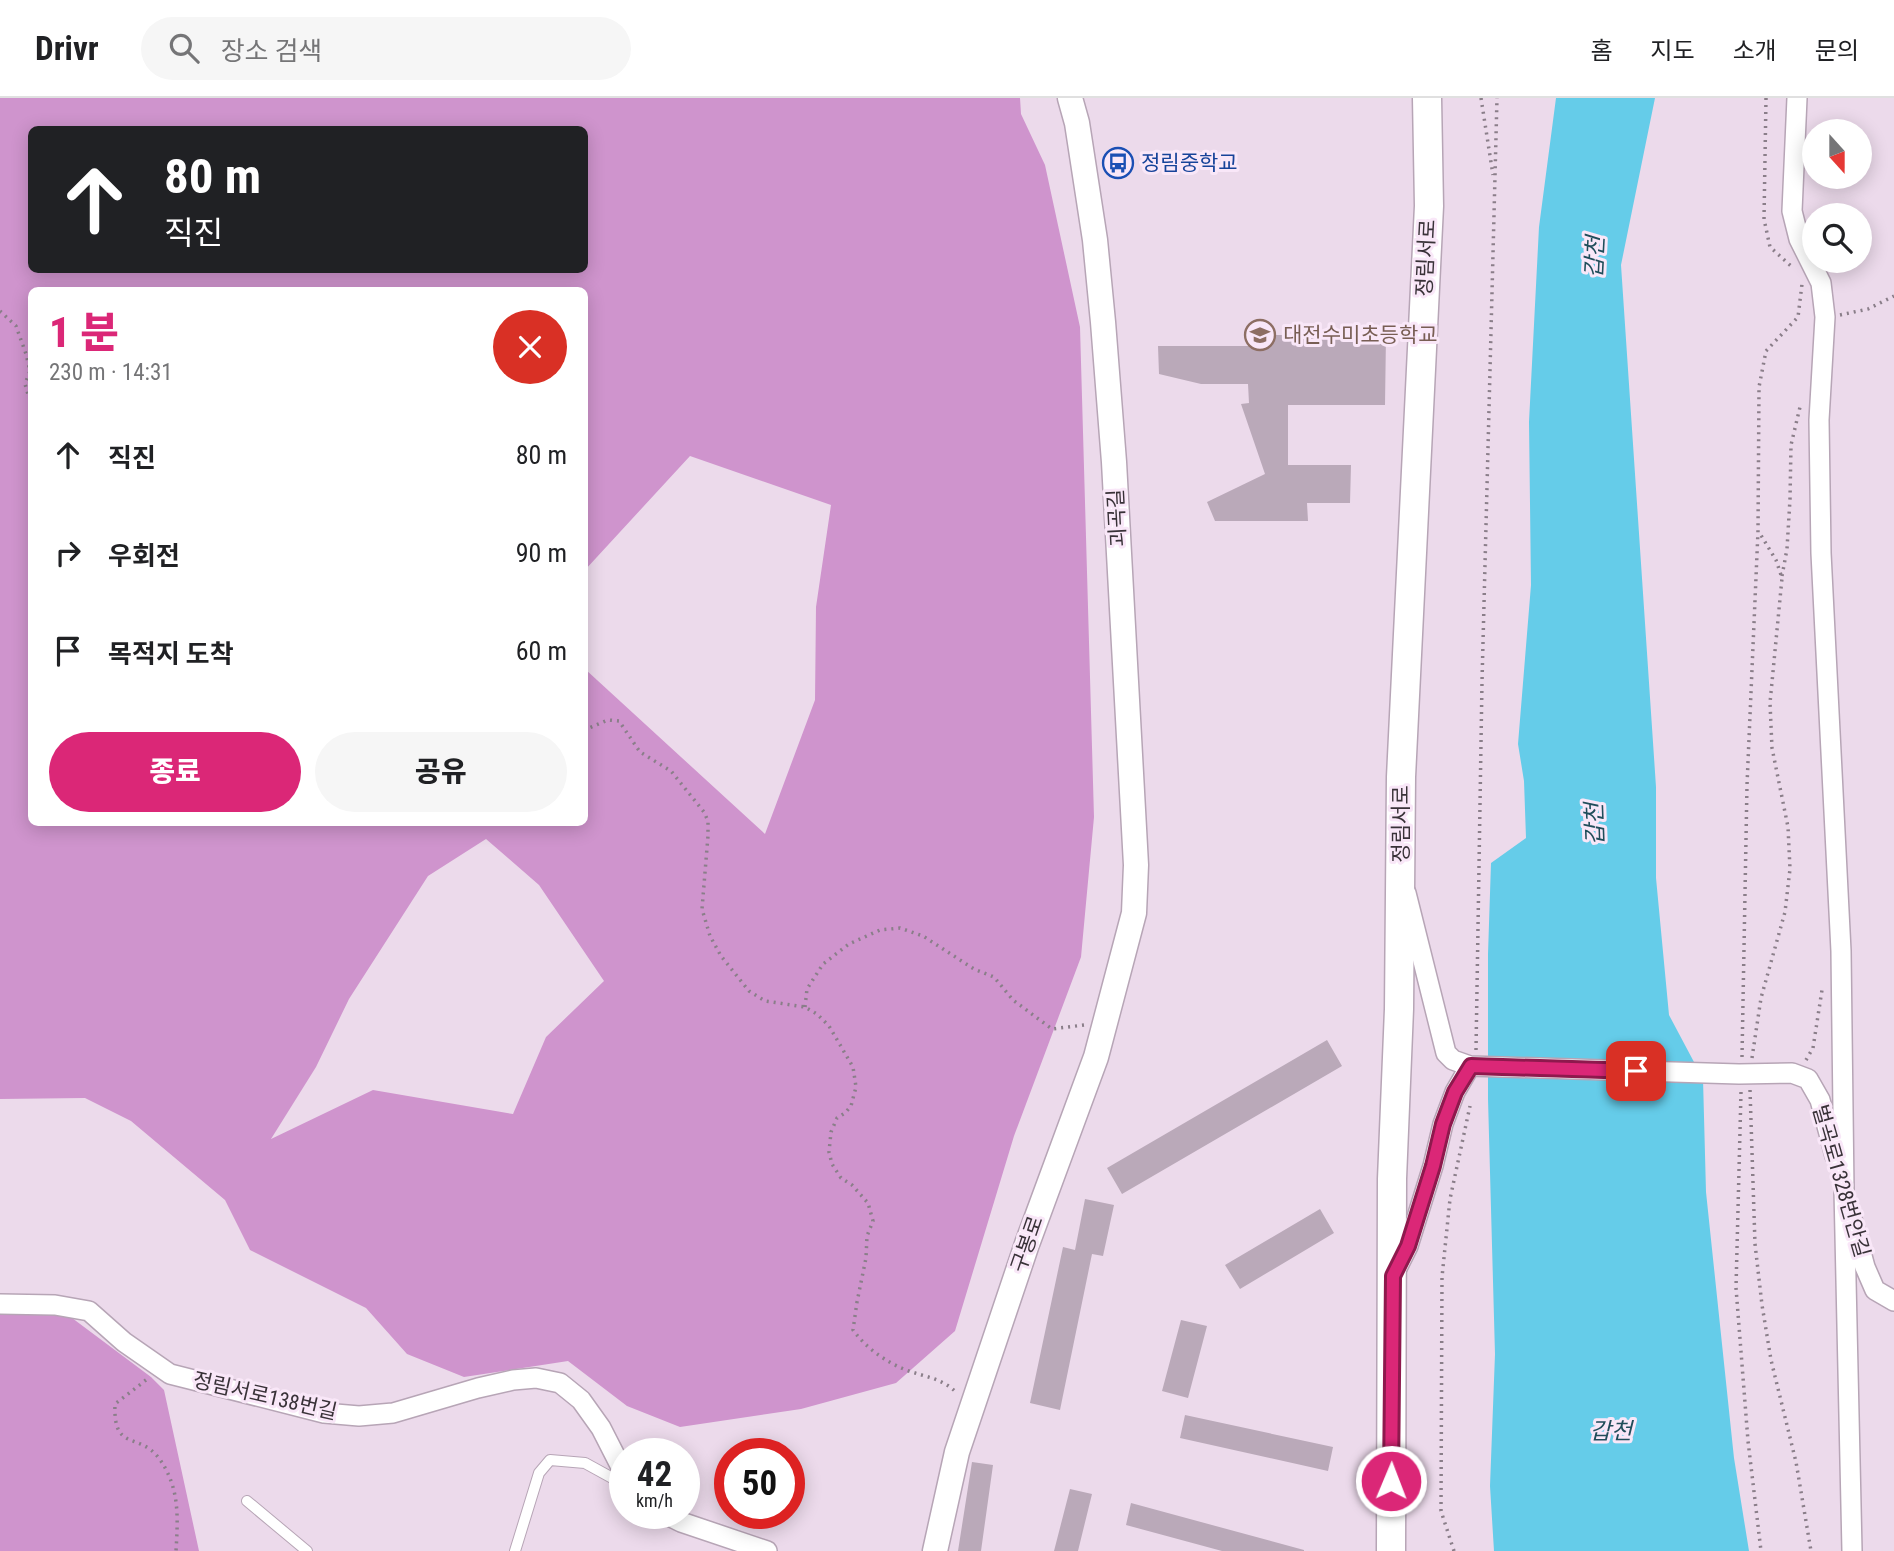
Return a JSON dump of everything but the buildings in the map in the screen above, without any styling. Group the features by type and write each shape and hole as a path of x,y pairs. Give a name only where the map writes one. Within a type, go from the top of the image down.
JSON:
{"main road":[{"name":"정림서로","path":"1391,1551 1392,1179 1399,1009 1401,777 1406,629 1429,206 1427,98"}],"street":[{"name":"괴곡길","path":"1070,98 1077,123 1095,240 1113,450 1136,865 1134,913 1128,940"},
{"path":"1797,98 1792,211 1799,239 1821,284 1825,317 1819,420 1821,553 1841,951 1852,1551"},
{"path":"1401,880 1409,900 1447,1053 1453,1060 1476,1066 1792,1073"},
{"name":"구봉로","path":"935,1551 957,1452 1027,1244 1096,1057 1128,940"},
{"path":"1393,1276 1408,1246 1443,1124 1455,1092 1476,1066"},
{"name":"벌곡로1328번안길","path":"1792,1073 1808,1079 1820,1100 1865,1267 1875,1290 1894,1301"},
{"name":"정림서로138번길","path":"0,1304 55,1305 89,1311 124,1342 170,1374 324,1413 359,1416 393,1413 513,1380 536,1378 560,1383 581,1400 609,1444"},
{"path":"700,1528 767,1551"}],"lane":[{"path":"515,1551 539,1473 550,1460 584,1463 609,1476"},
{"path":"247,1501 307,1551"}],"path":[{"path":"1480,98 1495,184"},
{"path":"1454,1551 1441,1511 1442,1277 1450,1199 1470,1109 1476,1066 1481,695 1497,98"},
{"path":"1766,98 1764,219 1770,247 1794,269"},
{"path":"1761,1551 1748,1440 1736,1288 1744,1074 1748,785 1761,367 1766,351 1798,317 1802,283 1798,276"},
{"path":"1825,317 1868,309 1894,296"},
{"path":"0,311 16,326 28,362"},
{"path":"28,376 25,384 28,394"},
{"path":"1802,399 1791,445 1790,512 1770,703 1772,748 1788,827 1790,869 1785,912 1761,998 1744,1074 1762,1305 1771,1360 1796,1462 1811,1551"},
{"path":"1758,531 1776,560 1782,578"},
{"path":"588,728 608,720 619,721 640,752 671,771 696,799 708,821 702,909 710,936 733,973 749,991 765,1001 805,1007 817,1014 829,1026 853,1067 856,1087 851,1106 837,1118 831,1132 829,1152 832,1164 841,1178 852,1185 868,1203 873,1221 867,1236 866,1258 853,1330 863,1343 895,1365 949,1385 959,1394 969,1416"},
{"path":"805,1007 807,989 823,964 849,944 880,930 900,928 923,936 974,969 994,977 1013,1000 1052,1029 1106,1020"},
{"path":"1792,1073 1804,1063 1813,1048 1824,982"},
{"path":"156,1365 144,1382 115,1404 114,1421 121,1436 149,1448 159,1459 175,1490 178,1508 176,1551"}],"shaded area":[{"path":"0,98 1020,98 1021,114 1045,165 1080,327 1094,817 1081,957 1014,1136 955,1331 896,1383 801,1409 680,1427 627,1406 568,1361 464,1377 407,1354 366,1308 250,1250 225,1200 131,1121 85,1098 0,1099","holes":["486,839 539,885 604,981 546,1037 513,1114 373,1090 271,1139 316,1067 349,999 428,876"]},
{"path":"0,1304 60,1309 151,1377 164,1390 199,1551 0,1551"}],"water":[{"name":"갑천","path":"1556,98 1655,98 1621,265 1656,787 1656,878 1669,1015 1703,1079 1706,1192 1734,1458 1749,1551 1494,1551 1490,1486 1495,1354 1488,1099 1491,863 1526,838 1524,781 1518,744 1531,585 1529,422 1539,227"}],"place":[{"name":"정림중학교","path":"1118,163"},
{"name":"대전수미초등학교","path":"1260,335"}],"route":[{"path":"1391,1481 1393,1276 1408,1246 1443,1124 1455,1092 1471,1066 1636,1071"}]}
